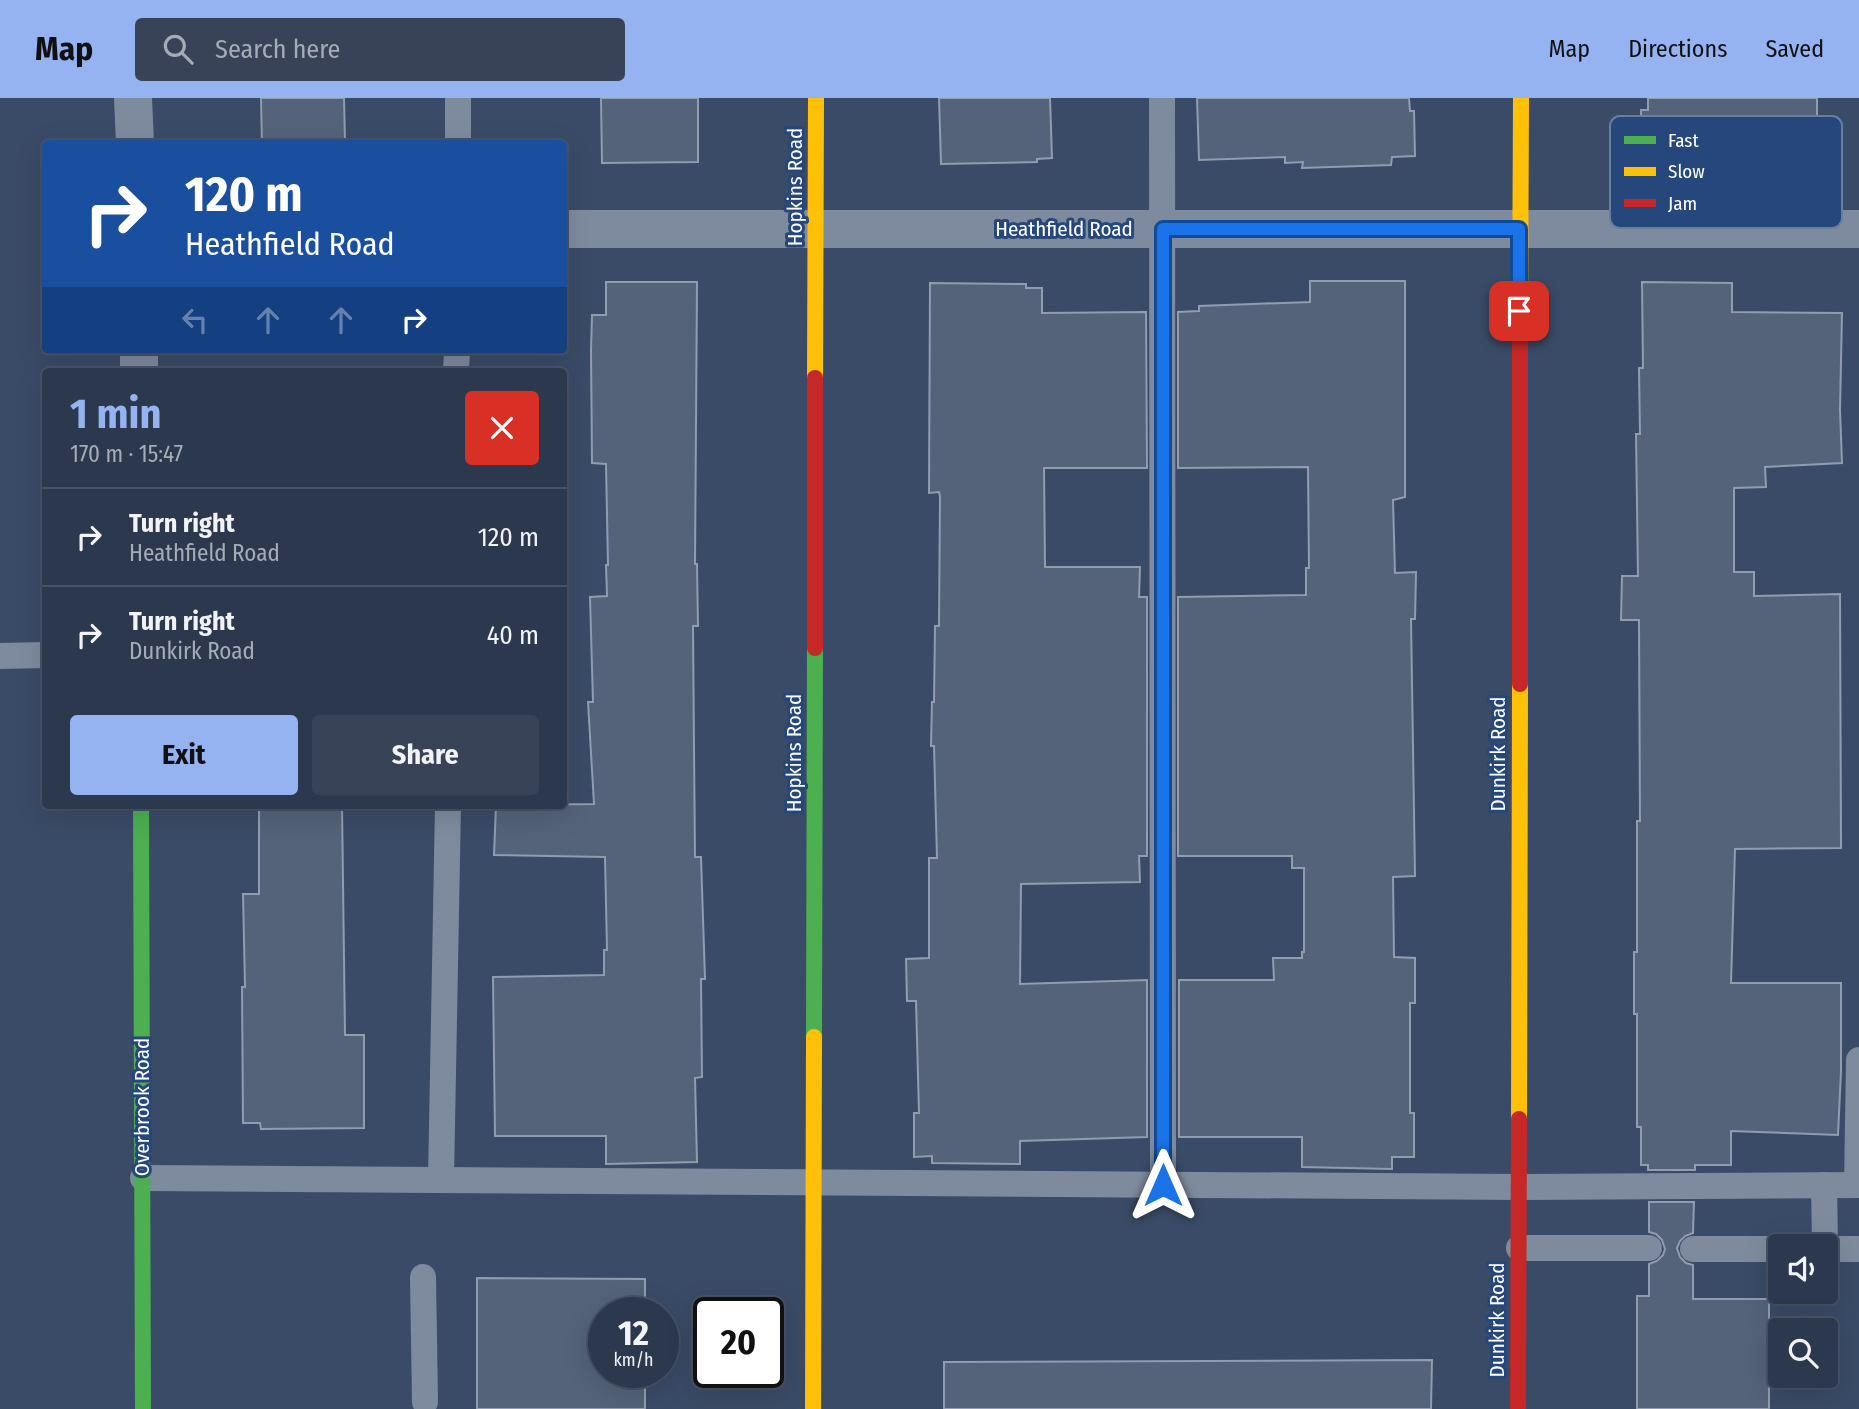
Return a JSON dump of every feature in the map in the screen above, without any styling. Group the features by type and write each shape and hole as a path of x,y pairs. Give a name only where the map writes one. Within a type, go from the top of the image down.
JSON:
{"street":[{"path":"133,98 135,140"},
{"name":"Hopkins Road","path":"813,1409 816,98"},
{"name":"Dunkirk Road","path":"1518,1409 1521,98"},
{"name":"Heathfield Road","path":"567,229 1859,229"},
{"name":"Overbrook Road","path":"141,809 143,1409"}],"lane":[{"path":"458,98 458,140"},
{"path":"1162,98 1163,1185"},
{"path":"0,656 42,655"},
{"path":"441,1180 448,809"},
{"path":"142,1178 1519,1187 1858,1185 1859,1060"},
{"path":"1824,1185 1825,1234"},
{"path":"1519,1248 1649,1248"},
{"path":"1838,1248 1859,1249"},
{"path":"1693,1249 1768,1249"},
{"path":"423,1277 425,1402"}],"building":[{"path":"261,98 344,98 345,140 262,140"},
{"path":"601,98 698,98 698,162 602,163"},
{"path":"939,98 1050,98 1052,158 1037,159 1037,162 941,164"},
{"path":"1197,98 1409,98 1410,111 1414,111 1415,156 1392,157 1391,165 1302,168 1303,162 1285,163 1285,157 1199,160"},
{"path":"1648,98 1817,98 1817,116 1641,116 1641,110 1648,110"},
{"path":"1310,281 1405,281 1405,497 1393,500 1395,573 1416,572 1415,619 1411,619 1415,876 1393,877 1394,957 1415,958 1415,1003 1410,1003 1410,1113 1414,1113 1414,1157 1392,1157 1392,1169 1302,1167 1302,1137 1179,1137 1179,980 1274,980 1273,958 1302,958 1304,868 1292,868 1292,856 1178,856 1178,597 1306,595 1306,568 1309,568 1308,467 1178,468 1178,312 1199,311 1199,306 1310,302"},
{"path":"606,282 697,282 695,564 698,626 693,626 695,857 701,857 705,979 701,979 702,1077 695,1078 697,1162 606,1164 606,1136 495,1136 493,977 604,975 604,950 607,950 605,857 494,855 496,809 567,809 567,804 594,804 588,702 593,702 590,597 607,596 608,565 606,464 592,463 591,350 592,315 606,315"},
{"path":"1642,282 1732,283 1732,312 1842,313 1842,463 1765,467 1766,487 1734,488 1734,572 1754,572 1754,596 1840,594 1841,848 1735,849 1731,983 1841,983 1838,1135 1731,1131 1731,1165 1695,1165 1695,1170 1648,1170 1648,1165 1641,1165 1641,1127 1637,1127 1634,952 1637,952 1637,821 1640,821 1639,620 1621,620 1622,576 1638,576 1636,434 1640,434 1639,368 1643,368"},
{"path":"930,283 1026,284 1026,288 1042,288 1042,313 1146,312 1147,468 1044,468 1045,567 1140,567 1139,597 1147,597 1147,856 1139,856 1140,882 1021,884 1020,984 1147,980 1147,1137 1020,1141 1020,1164 932,1163 932,1156 914,1157 914,1113 919,1113 916,1001 907,1001 906,959 929,958 929,858 937,858 934,746 931,746 935,626 939,626 940,496 939,492 929,493"},
{"path":"259,809 342,809 345,1035 364,1035 364,1128 261,1129 260,1123 243,1123 243,894 259,894"},
{"path":"1649,1202 1694,1202 1693,1233 1685,1236 1677,1248 1680,1257 1693,1265 1693,1299 1768,1299 1769,1409 1637,1409 1637,1296 1649,1296 1649,1264 1657,1261 1665,1249 1662,1240 1649,1232"},
{"path":"477,1278 645,1279 645,1297 588,1297 588,1388 645,1388 645,1409 477,1409"},
{"path":"1432,1360 1431,1409 944,1409 944,1362"}],"traffic: fast":[{"path":"814,1037 815,648"},
{"path":"141,809 143,1409"}],"traffic: slow":[{"path":"815,378 816,98"},
{"path":"1520,324 1521,98"},
{"path":"1519,1119 1520,684"},
{"path":"813,1409 814,1037"}],"traffic: jam":[{"path":"1520,324 1520,684"},
{"path":"815,378 815,648"},
{"path":"1518,1409 1519,1119"}],"route":[{"path":"1163,1185 1163,229 1519,229 1519,311"}]}
